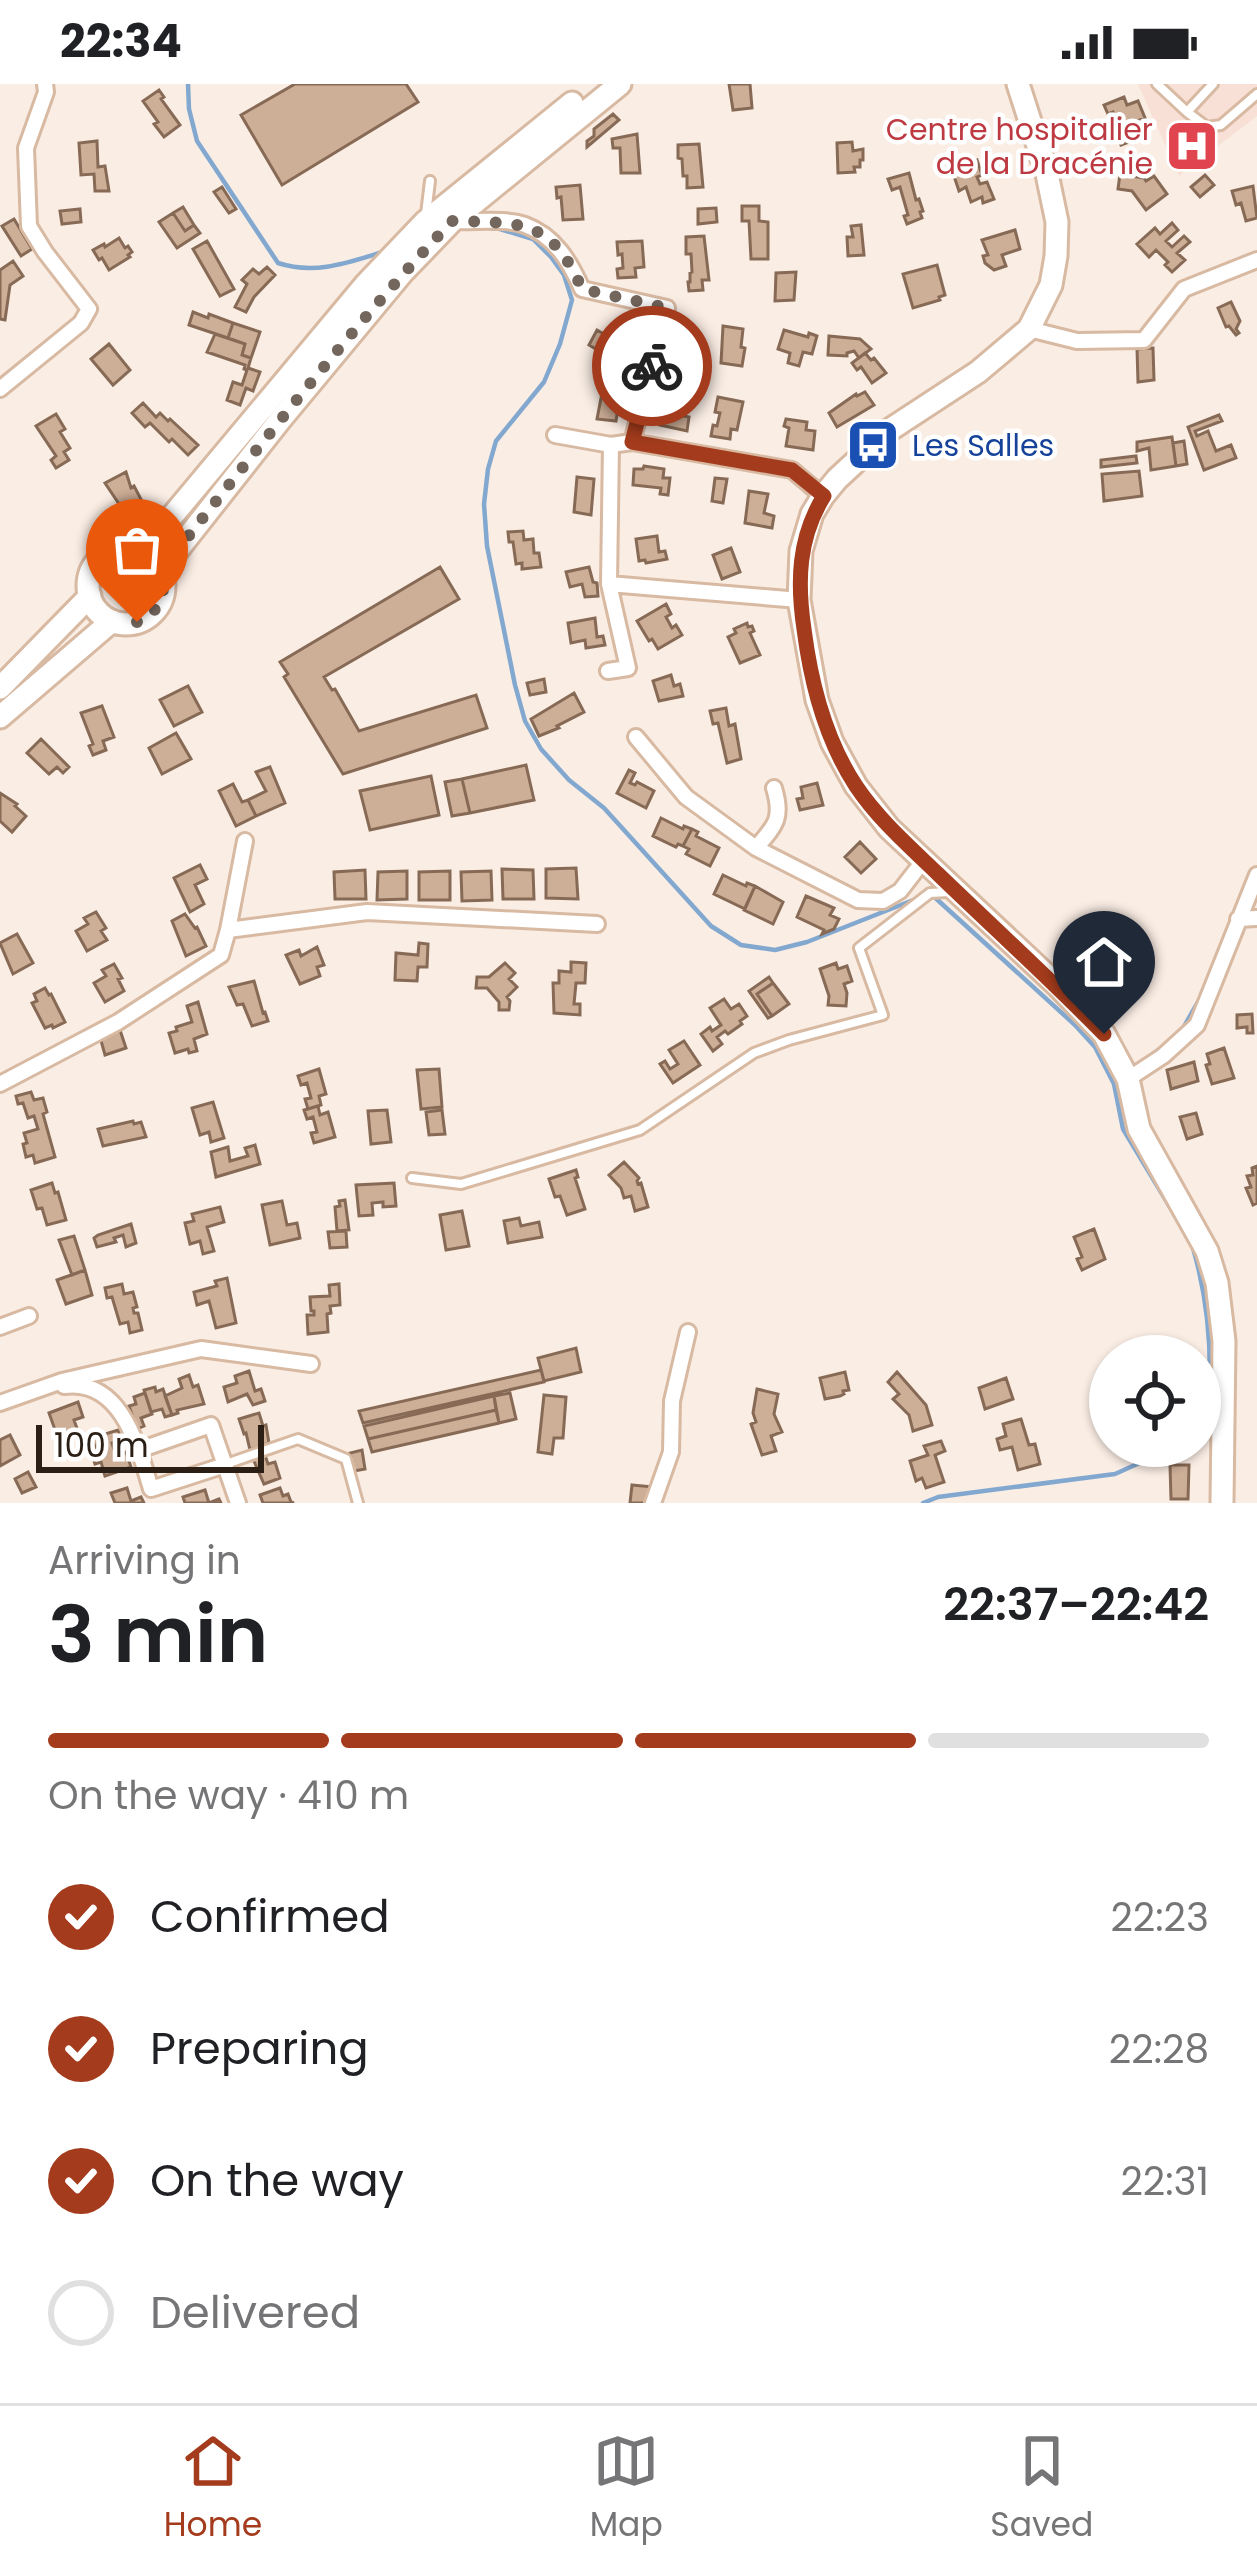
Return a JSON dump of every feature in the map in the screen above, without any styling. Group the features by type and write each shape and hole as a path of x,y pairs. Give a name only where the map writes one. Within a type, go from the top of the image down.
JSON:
{"main road":[{"path":"142,551 366,284 425,222 596,84"},
{"path":"161,571 402,274 452,221 620,84"},
{"path":"1018,84 1058,222 1051,285 1029,328 978,373 891,429 837,479 812,514 800,551 800,600 817,700 832,742 856,786 889,827 1104,1034 1128,1079 1139,1129 1207,1251 1216,1283 1223,1341 1222,1503"},
{"path":"118,548 142,551 161,571 163,596 149,617 124,624 112,621 90,596 91,572 97,561 118,548"},
{"path":"0,688 90,596"},
{"path":"0,717 112,621"}],"street":[{"path":"0,389 81,323 89,309 29,226 26,148 45,84"},
{"path":"452,221 522,224 547,238 568,258 582,289 668,308 632,442"},
{"path":"1029,328 1077,341 1144,340 1184,289 1257,260"},
{"path":"555,435 611,445 632,442 792,470 824,496"},
{"path":"608,671 628,668 609,584 611,445"},
{"path":"609,584 800,600"},
{"path":"636,737 686,797 756,848 858,899 884,901 900,891 924,860"},
{"path":"756,848 774,827 780,808 774,788"},
{"path":"0,1084 118,1022 220,955 245,841"},
{"path":"1128,1079 1163,1056 1197,1024 1257,875"},
{"path":"229,930 367,912 597,924"},
{"path":"1238,919 1257,918"},
{"path":"0,1327 29,1316"},
{"path":"652,1503 671,1452 672,1402 688,1332"},
{"path":"0,1403 62,1381 201,1349 311,1364"},
{"path":"35,1390 78,1384 105,1395 123,1414 151,1489 225,1465"},
{"path":"139,1450 212,1425 238,1503"}],"lane":[{"path":"1157,84 1207,127 1221,124 1257,94"},
{"path":"1186,112 1214,84"},
{"path":"425,222 430,181"},
{"path":"412,1178 461,1184 640,1130 754,1053 883,1016 859,948 930,893 956,891"},
{"path":"225,1465 298,1439 346,1460 358,1503"}],"shaded area":[{"name":"Centre hospitalier de la Dracénie","path":"1138,84 1257,84 1257,116 1179,176"}],"building":[{"path":"295,84 406,84 418,102 282,185 241,115"},
{"path":"729,84 750,84 752,108 733,110"},
{"path":"159,90 180,125 164,137 143,101"},
{"path":"1124,97 1127,105 1138,101 1145,118 1135,122 1137,139 1121,145 1113,112 1108,114 1104,105"},
{"path":"613,114 619,120 587,147 594,129"},
{"path":"637,134 640,173 621,173 620,148 613,148 612,139"},
{"path":"97,141 98,167 105,166 109,191 95,191 94,174 81,175 79,143"},
{"path":"852,142 853,151 863,149 860,167 838,173 837,143"},
{"path":"699,144 703,187 687,188 678,145"},
{"path":"977,160 980,184 987,182 994,199 983,203 982,197 971,202 966,187 959,191 952,170"},
{"path":"909,173 923,211 922,218 907,224 900,187 892,190 888,179"},
{"path":"1120,174 1146,181 1154,176 1167,194 1146,210 1132,191 1118,189"},
{"path":"1205,175 1214,185 1200,197 1191,187"},
{"path":"580,185 583,219 563,220 556,187"},
{"path":"1253,186 1257,218 1246,221 1232,191"},
{"path":"222,187 236,209 229,213 214,192"},
{"path":"742,206 759,206 759,221 768,222 768,259 751,259 749,221 742,221"},
{"path":"183,207 194,225 185,231 173,213"},
{"path":"716,208 717,222 698,224 698,209"},
{"path":"80,209 81,222 62,224 60,211"},
{"path":"173,213 185,231 194,225 200,233 177,248 159,222"},
{"path":"14,219 32,249 21,256 2,226"},
{"path":"1172,223 1178,230 1166,241 1172,247 1184,236 1190,242 1177,253 1185,260 1172,272 1156,250 1149,257 1137,244 1155,228 1160,234"},
{"path":"861,225 864,255 848,256 851,226"},
{"path":"1015,230 1020,249 1002,255 1006,266 994,270 985,263 983,256 988,255 982,240"},
{"path":"704,236 709,280 702,280 703,290 689,291 691,254 686,254 686,237"},
{"path":"119,238 132,252 109,270 93,250"},
{"path":"207,241 234,289 220,296 193,249"},
{"path":"642,241 644,267 635,268 636,277 618,278 617,269 623,268 617,242"},
{"path":"13,261 23,276 10,285 5,320 0,319 0,270"},
{"path":"937,265 945,295 913,308 903,274"},
{"path":"267,267 275,275 246,312 235,307 247,284 242,280 253,269 259,274"},
{"path":"796,272 794,300 775,301 776,273"},
{"path":"1231,302 1240,321 1236,335 1226,327 1218,308"},
{"path":"193,312 233,323 228,338 189,325"},
{"path":"233,323 260,332 251,358 242,355 245,344 228,338"},
{"path":"723,326 743,329 742,366 721,363"},
{"path":"597,330 639,347 630,362 622,357 619,363 589,345"},
{"path":"784,330 817,336 812,354 803,352 799,366 788,363 790,353 778,349"},
{"path":"215,334 245,344 242,355 251,358 248,368 260,372 253,391 246,388 240,405 227,400 233,382 242,385 247,370 245,365 207,352"},
{"path":"829,336 860,339 871,349 859,358 854,351 847,356 828,355"},
{"path":"109,344 130,370 113,385 91,359"},
{"path":"1153,348 1154,380 1138,382 1137,349"},
{"path":"865,353 886,373 872,383 852,363"},
{"path":"603,388 621,390 616,421 597,419"},
{"path":"865,392 874,405 837,427 829,413"},
{"path":"718,397 743,402 737,430 731,429 730,439 711,436 720,413 715,412"},
{"path":"143,403 156,417 160,413 170,419 198,445 188,455 150,423 145,427 132,413"},
{"path":"665,406 674,408 673,414 689,417 687,431 660,425"},
{"path":"56,414 70,448 64,452 69,460 56,468 51,460 56,456 36,426"},
{"path":"1219,415 1222,421 1195,431 1197,436 1208,431 1216,451 1231,445 1236,458 1204,470 1188,427"},
{"path":"786,419 807,422 806,430 815,431 813,450 786,446"},
{"path":"1172,437 1176,466 1151,470 1149,448 1137,451 1137,442"},
{"path":"1184,441 1187,464 1176,466 1173,443"},
{"path":"1136,456 1137,463 1101,467 1101,460"},
{"path":"634,469 664,469 663,478 670,478 668,495 660,494 661,488 633,485"},
{"path":"1139,471 1142,496 1104,501 1102,474"},
{"path":"126,472 144,505 123,516 105,483"},
{"path":"577,477 594,479 591,515 574,512"},
{"path":"715,478 727,479 723,503 712,501"},
{"path":"749,491 768,494 764,513 774,516 772,528 745,523"},
{"path":"523,531 524,540 533,539 541,567 522,569 522,563 516,564 508,532"},
{"path":"657,536 659,552 665,551 667,559 639,561 636,539"},
{"path":"731,548 740,572 722,579 713,555"},
{"path":"440,567 459,599 324,677 359,731 476,695 487,728 343,774 284,677 288,674 280,662"},
{"path":"589,567 598,596 585,597 582,584 570,587 566,572"},
{"path":"666,604 671,614 666,617 682,635 658,649 637,621"},
{"path":"595,618 597,637 603,636 605,645 586,648 585,640 571,643 568,623"},
{"path":"747,623 760,655 740,663 728,637"},
{"path":"671,675 683,696 659,701 653,681"},
{"path":"544,679 546,692 530,695 527,683"},
{"path":"188,686 202,712 174,726 160,700"},
{"path":"574,693 584,712 539,736 531,719"},
{"path":"102,706 114,737 103,741 106,750 93,755 81,713"},
{"path":"726,708 729,726 735,724 741,759 727,763 718,723 713,724 710,711"},
{"path":"176,733 191,759 162,774 149,748"},
{"path":"41,739 69,767 63,773 57,767 49,774 27,753"},
{"path":"526,765 534,800 470,813 462,779"},
{"path":"270,767 285,803 256,816 248,800 266,791 256,772"},
{"path":"629,770 635,773 630,783 654,791 646,808 617,793"},
{"path":"431,776 439,815 370,830 360,791"},
{"path":"462,779 470,813 452,816 445,782"},
{"path":"817,783 823,805 800,810 801,787"},
{"path":"233,784 256,816 236,826 219,791"},
{"path":"0,793 26,816 12,832 0,821"},
{"path":"661,818 692,829 683,846 653,836"},
{"path":"692,829 719,848 710,866 686,854 689,849 683,846"},
{"path":"860,842 876,859 861,873 845,857"},
{"path":"200,865 207,879 195,885 204,904 190,912 174,878"},
{"path":"576,868 578,899 546,898 546,869"},
{"path":"502,869 533,870 534,899 503,899"},
{"path":"365,870 366,899 335,899 334,872"},
{"path":"407,871 407,899 377,900 378,872"},
{"path":"450,871 450,900 419,900 419,872"},
{"path":"491,871 492,900 462,901 461,872"},
{"path":"723,875 755,886 745,909 714,894"},
{"path":"755,886 783,902 773,924 744,910"},
{"path":"806,896 834,908 830,915 839,919 834,929 822,934 824,930 797,917"},
{"path":"96,912 107,940 87,951 76,931 88,924 84,918"},
{"path":"185,914 206,946 186,956 172,921"},
{"path":"17,934 33,963 13,974 0,943"},
{"path":"419,943 428,944 427,967 418,967 417,981 395,980 396,953 418,955"},
{"path":"317,947 324,965 317,967 320,976 300,984 286,955 299,950 301,956"},
{"path":"571,962 586,963 585,983 576,983 574,1004 580,1004 580,1015 554,1013 553,983 559,983 559,971 571,972"},
{"path":"505,963 515,973 509,979 517,987 507,997 509,1010 499,1010 499,1002 487,988 476,988 477,977 489,977"},
{"path":"836,963 838,969 847,966 852,981 844,984 846,1006 828,1005 820,969"},
{"path":"114,964 124,991 105,1002 94,983 106,976 102,970"},
{"path":"769,977 773,983 757,994 772,1016 768,1018 749,991"},
{"path":"254,981 268,1021 252,1026 229,987"},
{"path":"773,983 789,1004 772,1016 757,994"},
{"path":"45,988 65,1022 53,1028 45,1028 32,1003 37,1001 34,994"},
{"path":"724,999 731,1009 739,1004 747,1016 728,1034 725,1031 717,1037 722,1044 713,1051 701,1034 721,1025 710,1008"},
{"path":"198,1002 207,1034 194,1039 197,1051 175,1053 169,1033 192,1022 187,1006"},
{"path":"1252,1014 1253,1033 1247,1033 1247,1027 1237,1028 1237,1015"},
{"path":"120,1030 126,1048 105,1055 100,1037"},
{"path":"684,1041 700,1065 673,1083 660,1064 665,1061 670,1069 678,1064 669,1050"},
{"path":"1224,1048 1234,1078 1212,1084 1207,1054"},
{"path":"1194,1062 1198,1081 1171,1089 1167,1070"},
{"path":"319,1069 326,1094 319,1096 321,1105 308,1109 307,1083 301,1085 298,1076"},
{"path":"439,1069 442,1107 421,1109 417,1070"},
{"path":"31,1092 34,1100 43,1098 55,1157 35,1163 33,1155 26,1157 23,1144 27,1143 24,1133 38,1129 34,1116 28,1118 16,1096"},
{"path":"213,1102 224,1138 211,1142 209,1132 200,1135 192,1108"},
{"path":"318,1106 320,1115 328,1112 335,1137 314,1143 313,1117 307,1119 304,1110"},
{"path":"387,1110 391,1142 371,1144 368,1111"},
{"path":"442,1110 445,1134 429,1135 426,1112"},
{"path":"1196,1113 1202,1134 1187,1139 1180,1117"},
{"path":"141,1122 146,1137 103,1146 98,1129"},
{"path":"255,1145 260,1164 216,1177 211,1152 228,1147 230,1161 248,1156 245,1148"},
{"path":"624,1162 639,1178 648,1207 635,1211 631,1196 624,1198 609,1175"},
{"path":"1257,1166 1257,1203 1253,1205 1247,1176"},
{"path":"576,1170 585,1209 567,1215 549,1179"},
{"path":"52,1183 66,1220 47,1225 31,1190"},
{"path":"394,1183 396,1206 372,1203 373,1215 359,1216 356,1185"},
{"path":"345,1200 349,1230 337,1231 335,1207"},
{"path":"282,1201 287,1225 297,1223 300,1238 270,1245 262,1205"},
{"path":"220,1207 224,1222 207,1227 214,1251 203,1254 200,1241 190,1244 185,1223 194,1221 192,1214"},
{"path":"462,1211 469,1246 446,1250 440,1215"},
{"path":"519,1218 521,1226 539,1222 542,1237 508,1243 504,1221"},
{"path":"131,1224 136,1243 126,1247 123,1235 97,1247 94,1238 98,1235"},
{"path":"1094,1229 1105,1259 1082,1270 1074,1237"},
{"path":"346,1231 347,1247 330,1248 328,1232"},
{"path":"74,1236 85,1270 72,1275 59,1240"},
{"path":"85,1270 92,1295 66,1304 57,1280"},
{"path":"227,1278 236,1323 216,1328 209,1301 197,1305 194,1292"},
{"path":"122,1284 124,1294 133,1292 134,1313 138,1313 142,1330 130,1333 128,1322 120,1324 112,1297 107,1298 105,1288"},
{"path":"339,1284 340,1305 330,1306 328,1332 308,1334 307,1315 314,1315 310,1297 330,1296 329,1285"},
{"path":"576,1348 581,1372 544,1381 538,1358"},
{"path":"541,1370 544,1382 363,1423 359,1411"},
{"path":"249,1371 255,1391 261,1389 265,1401 253,1405 247,1394 228,1402 224,1387 237,1383 235,1376"},
{"path":"845,1372 849,1390 825,1399 820,1378"},
{"path":"897,1372 926,1405 932,1425 913,1431 909,1415 893,1399 899,1394 888,1382"},
{"path":"189,1375 204,1404 172,1415 165,1396 182,1388 179,1379"},
{"path":"1006,1378 1013,1399 985,1409 979,1388"},
{"path":"155,1387 156,1392 163,1389 172,1415 165,1417 162,1409 151,1412 144,1390"},
{"path":"757,1389 778,1394 774,1414 782,1432 771,1436 776,1451 762,1455 751,1424 756,1422"},
{"path":"145,1393 152,1414 141,1418 144,1426 137,1429 129,1406 136,1404 134,1397"},
{"path":"510,1393 516,1419 499,1423 494,1396"},
{"path":"544,1395 566,1397 563,1438 554,1438 552,1454 538,1452"},
{"path":"494,1396 496,1410 368,1439 364,1426"},
{"path":"78,1402 83,1417 74,1420 79,1434 59,1441 49,1413"},
{"path":"496,1410 499,1423 372,1452 368,1439"},
{"path":"259,1413 269,1443 250,1450 239,1419"},
{"path":"1021,1419 1040,1464 1018,1470 1012,1447 1000,1450 997,1439 1006,1436 1003,1424"},
{"path":"118,1430 122,1440 112,1443 116,1456 126,1452 131,1467 105,1476 101,1462 95,1464 92,1438"},
{"path":"10,1435 20,1455 0,1466 0,1440"},
{"path":"941,1441 945,1451 935,1455 944,1482 926,1488 922,1478 916,1481 910,1461 928,1455 924,1446"},
{"path":"362,1450 365,1469 354,1471 350,1453"},
{"path":"265,1455 268,1464 275,1462 280,1478 264,1484 253,1459"},
{"path":"1170,1467 1189,1467 1188,1499 1171,1499"},
{"path":"28,1472 36,1487 22,1493 15,1479"},
{"path":"632,1485 654,1487 649,1503 630,1503"},
{"path":"127,1488 131,1501 141,1497 144,1503 115,1503 111,1493"},
{"path":"280,1488 294,1503 263,1503 260,1495"},
{"path":"205,1490 209,1503 185,1503 183,1497"}],"waterway":[{"path":"188,84 197,141 278,263 318,268 383,252"},
{"path":"480,227 533,239 564,275 572,300 544,382 496,441 484,504 487,546 515,685 525,721 541,749 604,808 711,926 741,945 775,950 807,942 921,897"},
{"path":"931,894 1095,1047 1114,1084 1123,1129 1182,1227"},
{"path":"1216,960 1241,898"},
{"path":"1182,1030 1203,993"},
{"path":"1135,1067 1165,1045"},
{"path":"1193,1248 1208,1335"},
{"path":"923,1503 938,1497 1115,1474 1130,1467"}],"way so far":[{"path":"137,622 158,608 164,584 161,571 280,420 452,221 522,224 547,238 568,258 582,289 668,308 652,366"}],"place":[{"name":"Centre hospitalier de la Dracénie","path":"1192,146"},
{"name":"Les Salles","path":"873,445"}],"route":[{"path":"652,366 632,442 792,470 824,496 812,514 800,551 800,600 817,700 832,742 856,786 889,827 1104,1034"}]}
